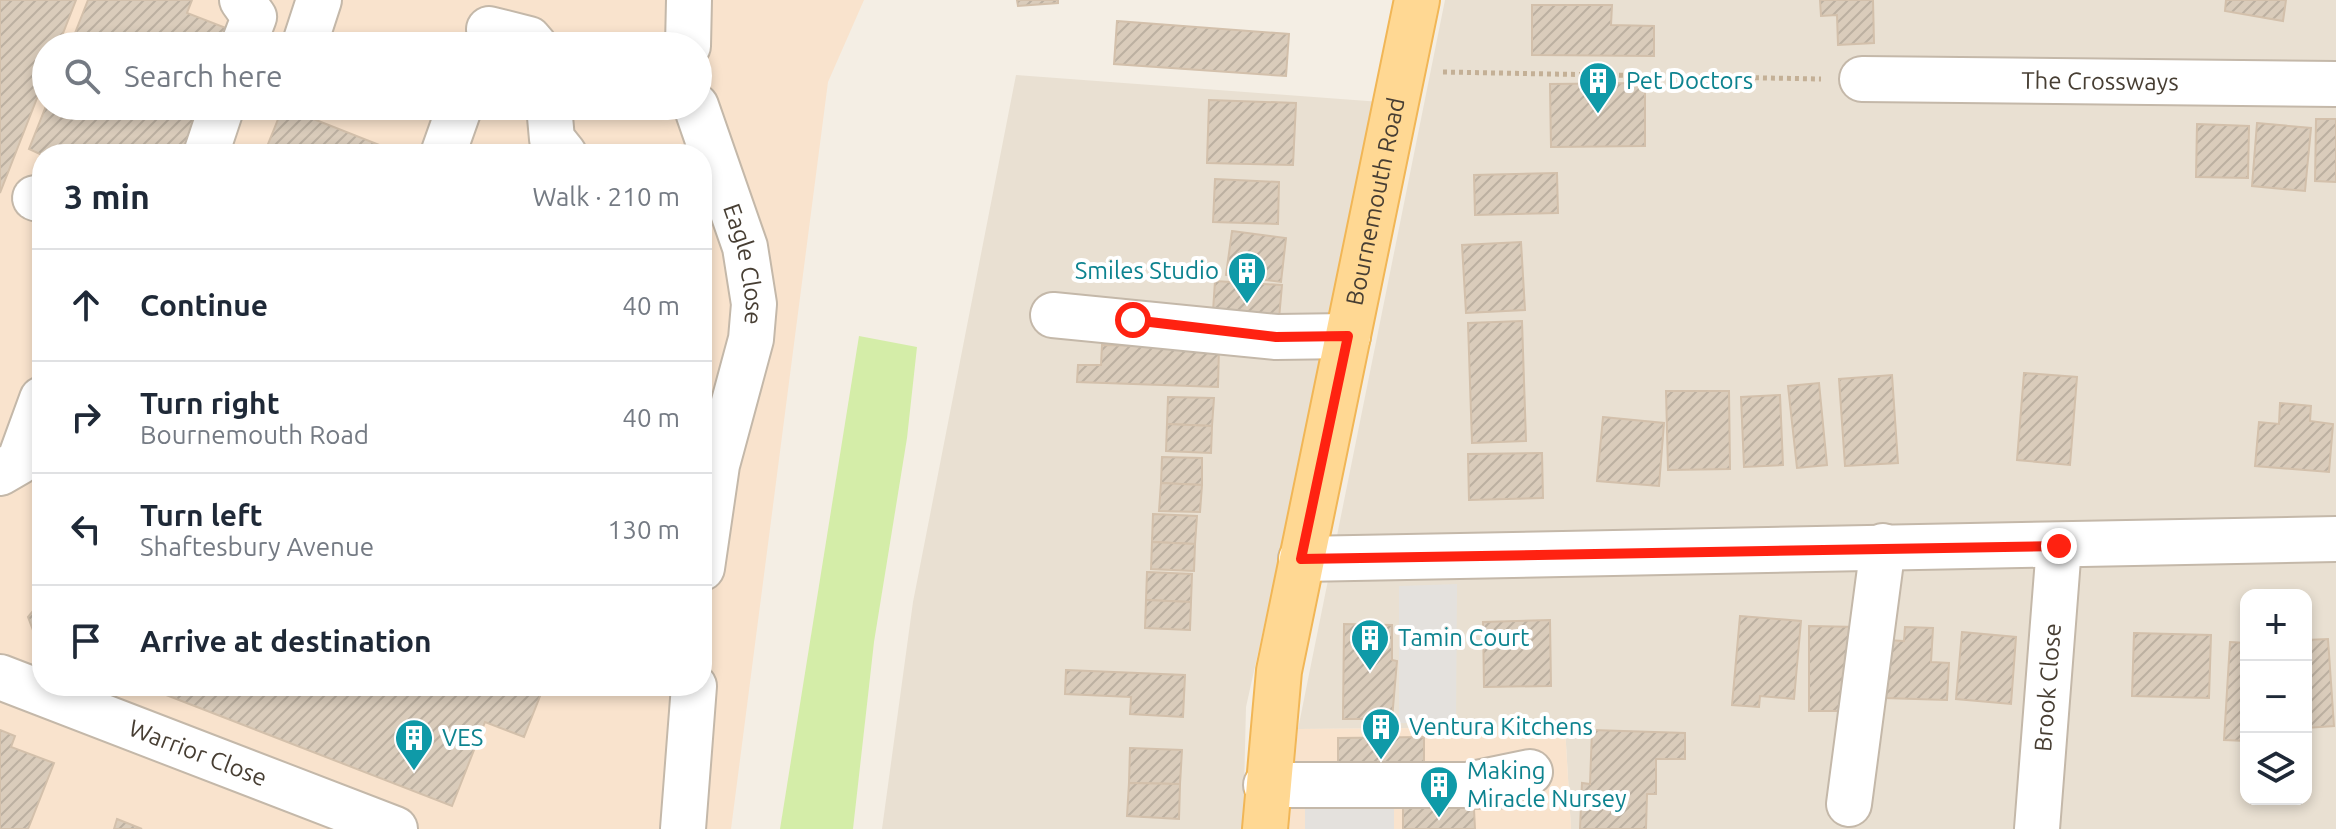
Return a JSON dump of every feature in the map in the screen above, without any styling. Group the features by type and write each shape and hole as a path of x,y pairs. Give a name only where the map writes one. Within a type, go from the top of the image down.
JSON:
{"main road":[{"name":"Bournemouth Road","path":"1265,829 1266,785 1279,671 1417,0"}],"street":[{"path":"242,0 254,17 248,32"},
{"path":"309,32 319,0"},
{"path":"688,32 689,0"},
{"path":"490,25 510,32"},
{"name":"The Crossways","path":"1862,79 2336,84"},
{"path":"209,144 217,120"},
{"path":"447,144 455,120"},
{"path":"550,120 552,139 556,144"},
{"name":"Eagle Close","path":"701,120 709,144"},
{"name":"Eagle Close","path":"712,152 745,247 754,304 751,339 717,465 712,499"},
{"path":"1053,315 1276,337 1348,336"},
{"path":"0,473 19,462 32,426"},
{"path":"1301,559 1410,571 1883,546 2059,546 2336,539"},
{"path":"1849,804 1883,546"},
{"name":"Brook Close","path":"2037,829 2059,546"},
{"name":"Warrior Close","path":"0,677 32,689"},
{"name":"Warrior Close","path":"49,696 395,829"},
{"path":"683,829 693,696"},
{"path":"1266,785 1467,785 1530,772"}],"path":[{"path":"1402,72 1862,79"}],"shaded area":[{"path":"0,0 864,0 828,82 731,829 0,829"},
{"path":"1445,0 2336,0 2336,829 1571,829 1565,727 1298,729"},
{"path":"1016,75 1381,102 1246,707 1243,829 882,829 913,602"},
{"path":"1457,584 1456,723 1399,723 1399,586"},
{"path":"1565,727 1571,829 1289,829 1298,729"},
{"path":"1394,798 1394,829 1305,829 1305,799"}],"green space":[{"path":"859,336 917,347 907,438 874,642 853,829 780,829"}],"building":[{"path":"0,0 76,0 63,32 32,32 32,111 0,193"},
{"path":"88,0 192,0 187,13 236,32 75,32"},
{"path":"1017,0 1058,0 1058,3 1018,6"},
{"path":"1820,0 1873,0 1874,43 1838,45 1837,15 1821,16"},
{"path":"2226,0 2286,0 2283,21 2225,11"},
{"path":"1532,5 1612,5 1611,25 1654,26 1654,56 1532,55"},
{"path":"1117,21 1289,34 1286,76 1114,64"},
{"name":"Pet Doctors","path":"1645,83 1645,146 1551,147 1550,84"},
{"path":"1209,100 1296,103 1293,165 1207,163"},
{"path":"2316,119 2336,119 2336,182 2315,181"},
{"path":"40,120 204,120 195,144 32,144 32,150 29,149"},
{"path":"278,120 316,120 377,144 268,144"},
{"path":"2257,123 2311,128 2305,191 2252,186"},
{"path":"2197,124 2249,126 2248,178 2196,177"},
{"path":"1557,173 1558,213 1475,215 1474,175"},
{"path":"1215,179 1279,182 1278,224 1213,222"},
{"path":"1232,231 1286,238 1281,282 1226,275"},
{"path":"1521,242 1525,310 1466,313 1462,245"},
{"name":"Smiles Studio","path":"1215,281 1282,285 1278,330 1212,326"},
{"path":"1522,321 1526,441 1472,443 1468,323"},
{"path":"1102,345 1219,348 1218,387 1077,382 1078,365 1101,365"},
{"path":"2024,373 2077,377 2070,465 2017,460"},
{"path":"1892,375 1898,463 1845,466 1839,379"},
{"path":"1819,383 1827,465 1797,468 1788,386"},
{"path":"1666,391 1729,391 1730,469 1668,470"},
{"path":"1780,395 1783,465 1744,467 1741,397"},
{"path":"1168,397 1214,398 1212,426 1167,424"},
{"path":"2280,403 2311,406 2310,421 2333,424 2329,472 2255,466 2259,422 2279,424"},
{"path":"1603,417 1664,423 1659,486 1597,481"},
{"path":"1167,424 1212,426 1211,453 1166,451"},
{"path":"1542,453 1543,498 1469,500 1468,454"},
{"path":"1162,457 1202,458 1202,485 1161,483"},
{"path":"1161,483 1202,485 1200,512 1159,511"},
{"path":"1153,514 1197,516 1195,544 1152,542"},
{"path":"1152,542 1195,544 1194,571 1151,569"},
{"path":"1147,572 1192,574 1191,602 1146,600"},
{"path":"1146,600 1191,602 1190,630 1145,628"},
{"path":"1740,616 1801,621 1794,699 1760,696 1759,707 1732,705"},
{"path":"1550,620 1551,686 1484,687 1483,622"},
{"name":"Tamin Court","path":"1344,624 1392,625 1392,660 1397,661 1392,719 1343,719"},
{"path":"1809,626 1859,627 1859,711 1809,711"},
{"path":"1905,627 1933,628 1931,662 1949,663 1947,700 1884,698 1886,640 1904,641"},
{"path":"1962,632 2016,637 2011,704 1956,699"},
{"path":"2134,633 2211,635 2209,698 2132,696"},
{"path":"2328,639 2334,726 2312,728 2312,640"},
{"path":"2230,642 2240,643 2240,741 2224,740"},
{"path":"1066,670 1185,675 1183,717 1130,714 1131,697 1065,694"},
{"name":"VES","path":"169,696 540,696 524,737 485,722 452,806"},
{"path":"0,730 15,736 11,747 54,763 28,829 0,829"},
{"path":"1592,730 1685,733 1685,759 1656,759 1656,794 1647,794 1646,829 1580,829 1582,783 1590,784"},
{"name":"Ventura Kitchens","path":"1424,737 1424,784 1338,785 1338,738"},
{"path":"1130,748 1182,750 1180,784 1129,783"},
{"path":"1129,783 1180,784 1179,819 1127,816"},
{"name":"Making Miracle Nursey","path":"1533,793 1533,808 1474,809 1475,829 1403,829 1403,795"},
{"path":"117,819 142,829 114,829"}],"place":[{"name":"Pet Doctors","path":"1598,115"},
{"name":"Smiles Studio","path":"1247,305"},
{"name":"Tamin Court","path":"1370,672"},
{"name":"Ventura Kitchens","path":"1381,761"},
{"name":"VES","path":"414,772"},
{"name":"Making Miracle Nursey","path":"1439,819"}],"route":[{"path":"1133,320 1276,337 1348,336 1301,559 1883,546 2059,546"}]}
